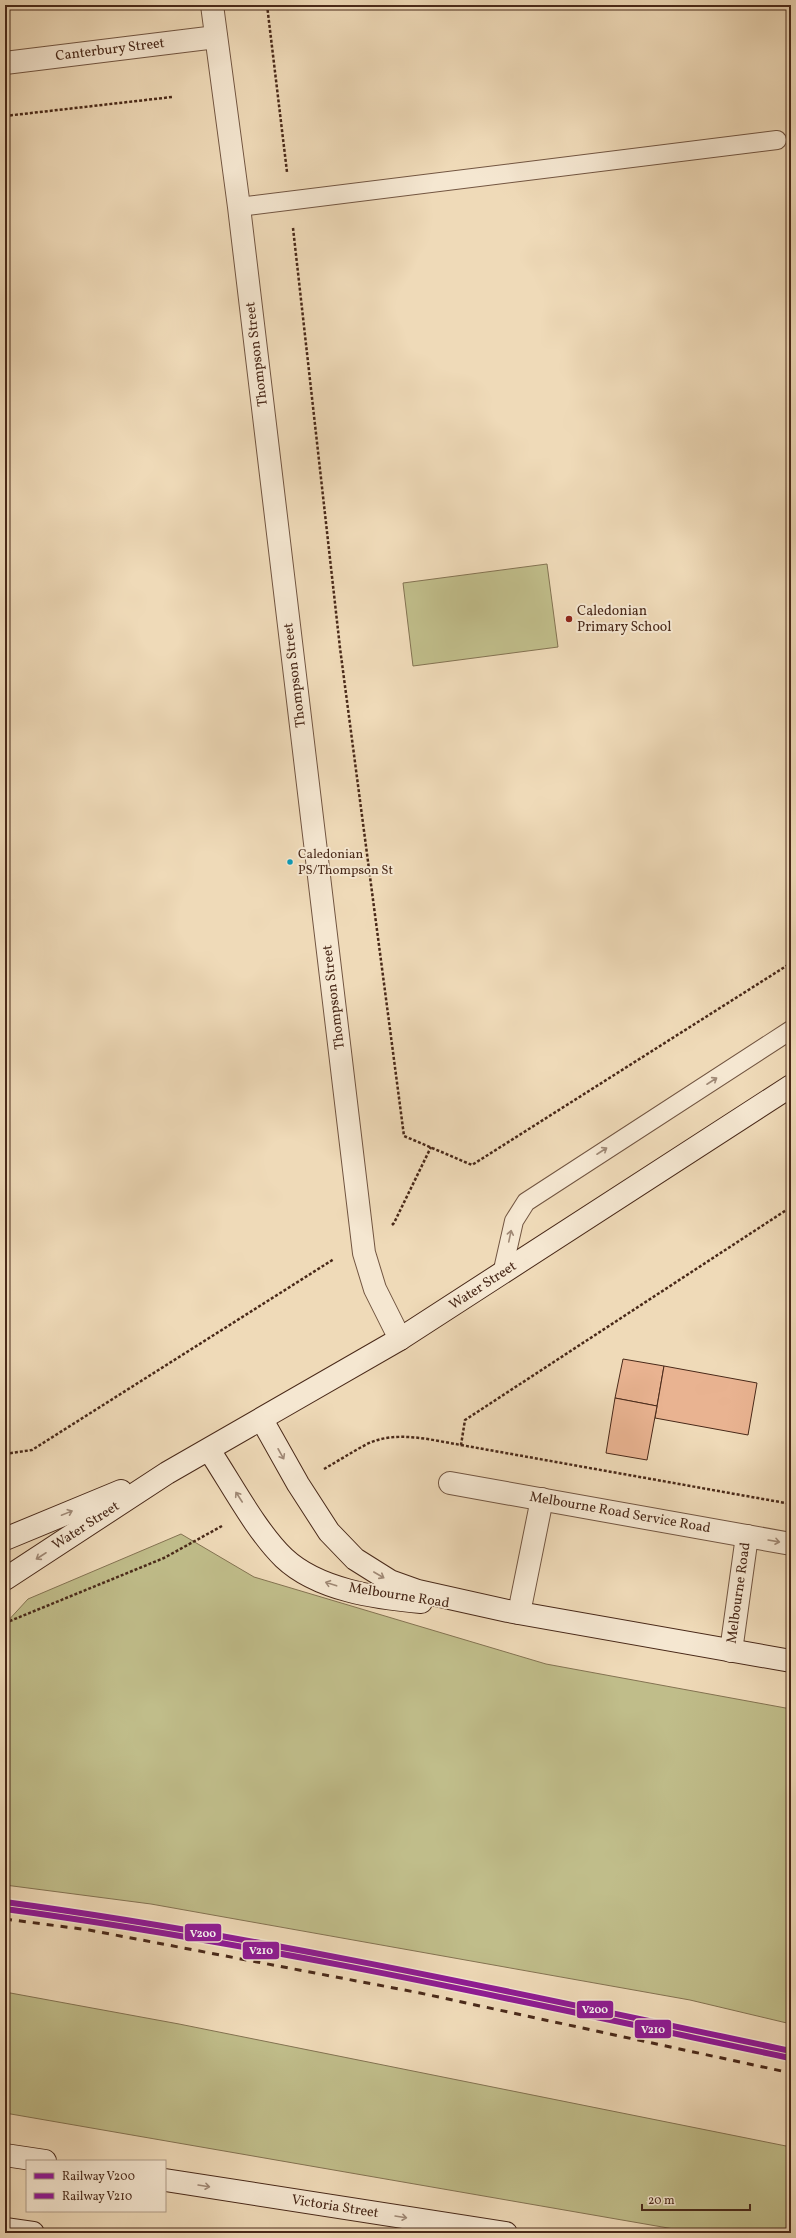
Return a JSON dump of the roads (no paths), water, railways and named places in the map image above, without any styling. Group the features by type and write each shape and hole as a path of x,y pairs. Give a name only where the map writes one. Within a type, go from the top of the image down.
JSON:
{"street":[{"name":"Thompson Street","path":"212,5 239,207 363,1242 371,1281 400,1339"},
{"name":"Canterbury Street","path":"5,63 216,37"},
{"name":"Water Street","path":"5,1579 167,1473 262,1420 400,1339 791,1086"},
{"name":"Melbourne Road","path":"262,1420 298,1484 329,1532 342,1548 371,1570 390,1581 418,1592 513,1612 791,1661"},
{"name":"Melbourne Road","path":"209,1450 269,1541 284,1558 316,1579 370,1594 408,1601 513,1612"},
{"name":"Water Street","path":"5,1538 167,1473"},
{"name":"Melbourne Road Service Road","path":"450,1483 791,1544"},
{"path":"513,1612 542,1499"},
{"name":"Melbourne Road","path":"731,1651 747,1536"},
{"path":"5,2154 39,2160"},
{"name":"Victoria Street","path":"166,2180 506,2233"},
{"path":"5,2229 33,2233"}],"lane":[{"path":"239,207 777,140"},
{"path":"502,1274 514,1221 526,1202 791,1030"}],"railway":[{"path":"5,1919 89,1930 420,1993 791,2073"}],"rail line":[{"name":"V200","path":"5,1902 104,1916 301,1950 497,1989 791,2051"},
{"name":"V210","path":"5,1909 104,1923 301,1957 497,1996 790,2058"}],"place":[{"name":"Caledonian Primary School","path":"569,619"},
{"name":"Caledonian PS/Thompson St","path":"290,862"}]}
